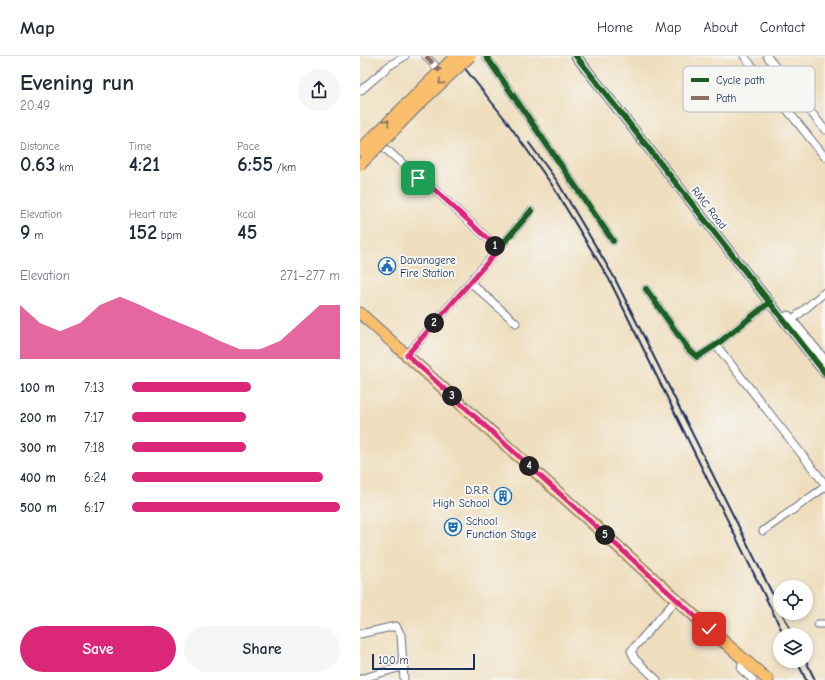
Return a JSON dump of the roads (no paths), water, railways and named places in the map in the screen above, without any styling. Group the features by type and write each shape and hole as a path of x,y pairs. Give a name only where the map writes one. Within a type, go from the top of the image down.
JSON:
{"main road":[{"path":"360,150 456,56"},
{"path":"360,165 418,105 470,56"},
{"path":"360,313 676,600 768,680"}],"street":[{"path":"360,91 389,66 405,56"},
{"path":"426,56 440,71"},
{"path":"486,56 613,241"},
{"name":"RMC Road","path":"576,56 825,373"},
{"name":"RMC Road","path":"582,56 825,361"},
{"path":"744,56 752,66"},
{"path":"767,56 775,66"},
{"path":"789,112 825,157"},
{"path":"811,112 825,130"},
{"path":"380,144 418,178 423,179 499,249"},
{"path":"407,355 531,211"},
{"path":"470,282 516,323"},
{"path":"646,289 689,350 697,357 716,345 770,302"},
{"path":"792,320 825,292"},
{"path":"716,345 825,486 763,531"},
{"path":"657,680 635,659 631,651 676,600"},
{"path":"360,634 396,626 401,635 404,680"},
{"path":"743,659 741,669 753,680"},
{"path":"360,678 398,668 404,668"}],"railway":[{"path":"455,56 505,119 552,185 609,279 781,628"},
{"path":"529,143 557,181 614,277 773,595"},
{"path":"786,620 790,628"},
{"path":"800,668 806,680"},
{"path":"809,668 815,680"}],"place":[{"name":"Davanagere Fire Station","path":"387,266"},
{"name":"D.R.R. High School","path":"503,496"},
{"name":"School Function Stage","path":"453,527"}]}
